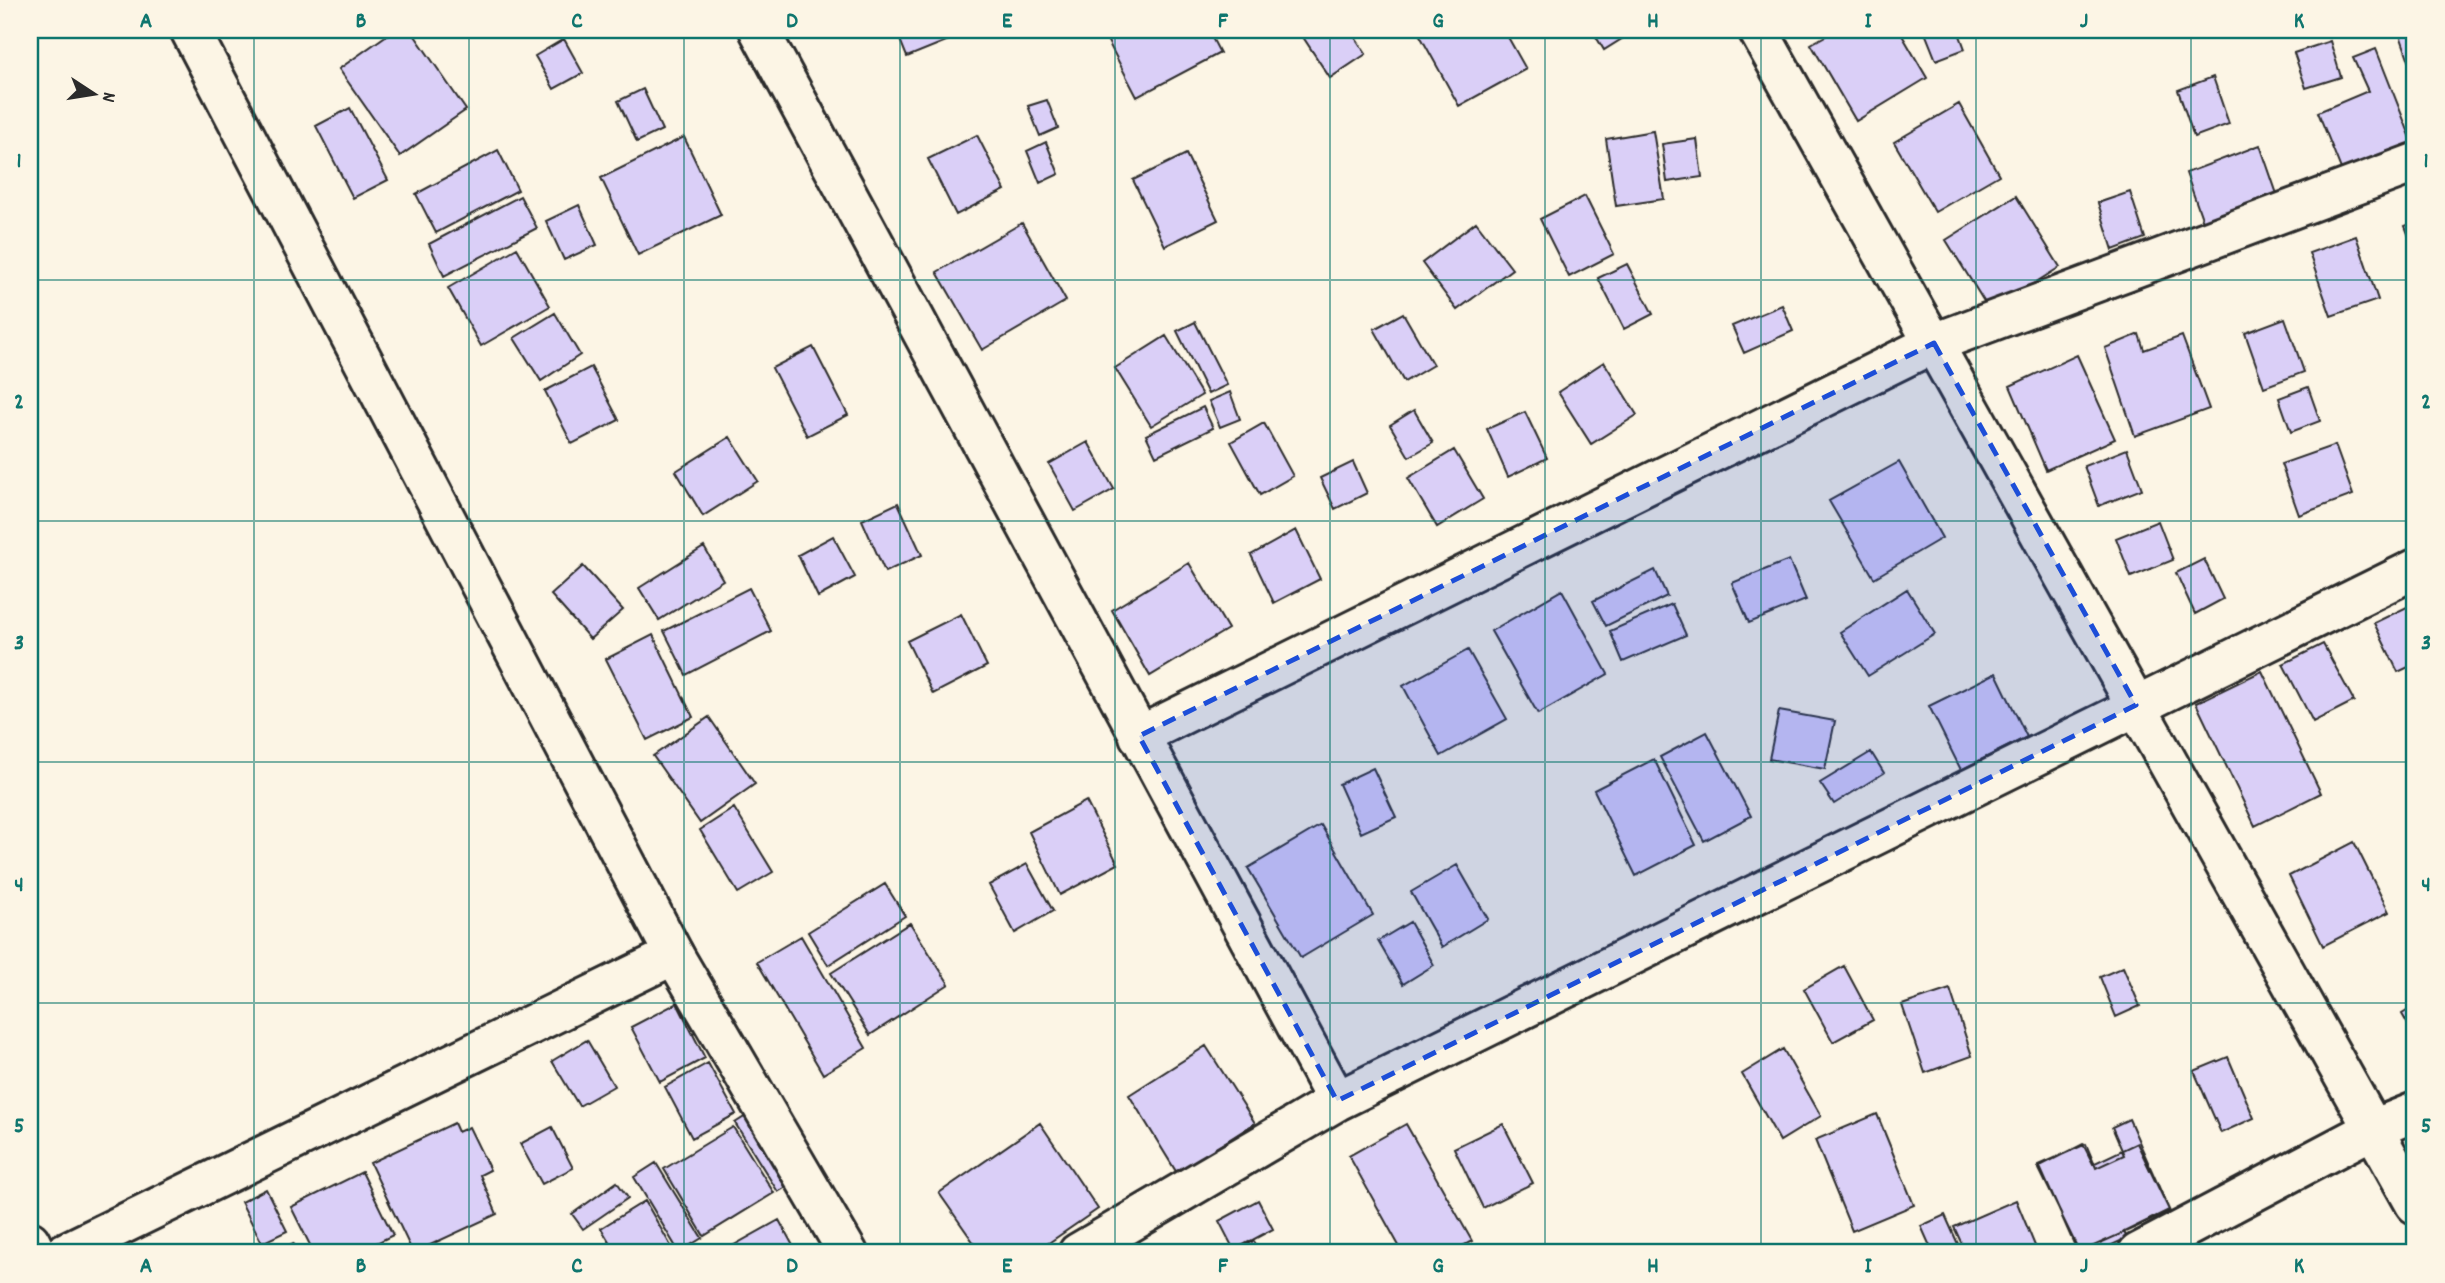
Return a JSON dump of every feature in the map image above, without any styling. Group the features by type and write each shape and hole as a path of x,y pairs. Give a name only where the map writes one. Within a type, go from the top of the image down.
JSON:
{"street":[{"path":"190,30 674,955 848,1253"},
{"path":"759,30 1337,1101"},
{"path":"1758,30 2415,1204"},
{"path":"1139,736 1934,343 2415,163"},
{"path":"1078,1253 1337,1101 2415,569"},
{"path":"64,1253 674,955"},
{"path":"2138,1253 2373,1129 2415,1112"},
{"path":"30,1241 36,1253"}],"highlighted area":[{"path":"1934,343 2136,705 1337,1101 1139,736"}],"building":[{"path":"394,30 411,30 466,110 400,156 339,69"},
{"path":"896,30 964,30 966,33 907,57"},
{"path":"1102,30 1208,30 1220,53 1137,97"},
{"path":"1315,30 1350,30 1366,54 1330,78 1303,37"},
{"path":"1417,30 1504,30 1526,69 1459,106"},
{"path":"1592,30 1636,30 1604,50"},
{"path":"1836,30 1899,30 1927,78 1856,121 1811,44"},
{"path":"1924,30 1958,30 1965,49 1936,60"},
{"path":"2415,30 2415,78 2399,32"},
{"path":"564,39 583,73 554,89 535,56"},
{"path":"2330,41 2341,77 2306,88 2294,53"},
{"path":"2376,49 2414,146 2343,174 2318,112 2368,91 2353,58"},
{"path":"2213,77 2229,124 2194,137 2178,90"},
{"path":"643,89 662,130 637,142 618,101"},
{"path":"1047,100 1058,128 1040,136 1028,106"},
{"path":"1959,104 1999,175 1935,212 1894,142"},
{"path":"350,108 388,180 353,198 316,126"},
{"path":"1653,131 1664,199 1616,206 1606,139"},
{"path":"977,135 1005,190 956,215 928,159"},
{"path":"684,137 721,215 638,255 601,178"},
{"path":"1697,139 1702,177 1667,182 1662,144"},
{"path":"1046,142 1059,174 1040,183 1027,151"},
{"path":"2260,145 2279,200 2205,227 2186,173"},
{"path":"498,150 518,190 436,233 416,194"},
{"path":"1186,154 1218,220 1165,246 1133,180"},
{"path":"2130,192 2145,238 2113,250 2098,203"},
{"path":"520,196 537,228 444,276 429,244"},
{"path":"1585,196 1614,254 1569,277 1540,219"},
{"path":"2016,196 2060,267 1990,311 1946,240"},
{"path":"579,205 597,245 564,260 546,221"},
{"path":"1476,222 1512,269 1457,310 1422,263"},
{"path":"2415,222 2415,252 2405,226"},
{"path":"1022,223 1066,301 982,350 937,272"},
{"path":"2356,236 2378,300 2331,316 2309,253"},
{"path":"517,248 550,306 481,346 448,288"},
{"path":"1627,264 1653,314 1624,329 1598,278"},
{"path":"1782,305 1793,331 1744,353 1732,326"},
{"path":"555,313 580,355 541,381 514,338"},
{"path":"1403,313 1433,365 1404,382 1374,329"},
{"path":"2285,318 2304,372 2264,387 2245,333"},
{"path":"1195,322 1227,385 1208,394 1177,331"},
{"path":"2139,334 2144,350 2182,336 2209,409 2135,436 2105,348"},
{"path":"1166,336 1202,395 1151,426 1115,368"},
{"path":"813,347 848,415 807,436 772,368"},
{"path":"2077,355 2115,439 2046,470 2010,386"},
{"path":"1604,362 1637,415 1591,444 1558,392"},
{"path":"591,367 619,420 572,444 545,391"},
{"path":"2308,387 2320,421 2291,432 2279,398"},
{"path":"1230,392 1240,419 1220,427 1209,401"},
{"path":"1203,407 1213,428 1156,456 1146,435"},
{"path":"1414,410 1433,443 1409,457 1390,425"},
{"path":"1525,412 1547,458 1508,477 1487,429"},
{"path":"1264,423 1293,476 1260,495 1231,442"},
{"path":"730,437 758,481 703,516 676,471"},
{"path":"1088,442 1114,489 1075,511 1049,464"},
{"path":"2335,445 2353,495 2299,515 2281,464"},
{"path":"2127,449 2142,489 2099,506 2084,466"},
{"path":"1454,450 1483,499 1437,527 1408,478"},
{"path":"1353,462 1367,493 1335,509 1320,478"},
{"path":"1899,462 1942,538 1874,578 1829,501"},
{"path":"898,503 922,555 885,572 862,520"},
{"path":"2158,521 2173,560 2131,577 2116,538"},
{"path":"1296,530 1320,579 1274,603 1251,555"},
{"path":"833,536 855,577 818,597 798,555"},
{"path":"704,547 723,580 659,620 639,588"},
{"path":"2204,559 2223,599 2195,614 2176,573"},
{"path":"1789,560 1806,600 1749,623 1732,583"},
{"path":"1189,563 1228,629 1150,676 1112,610"},
{"path":"583,566 623,610 590,639 551,595"},
{"path":"1655,570 1667,596 1606,626 1593,601"},
{"path":"749,588 771,631 686,675 664,631"},
{"path":"1907,589 1935,634 1868,676 1840,632"},
{"path":"1562,590 1608,674 1538,714 1491,631"},
{"path":"2415,603 2415,664 2398,672 2374,623"},
{"path":"1672,604 1686,635 1623,662 1610,631"},
{"path":"961,614 987,666 933,694 907,641"},
{"path":"653,635 693,717 647,740 606,659"},
{"path":"2323,644 2354,701 2313,722 2283,664"},
{"path":"1468,650 1507,719 1441,756 1403,686"},
{"path":"2262,671 2321,793 2255,826 2196,703"},
{"path":"1996,673 2027,737 1961,770 1929,706"},
{"path":"1779,711 1835,721 1825,769 1769,759"},
{"path":"709,717 755,784 700,823 653,756"},
{"path":"1707,732 1751,816 1704,841 1660,757"},
{"path":"1871,752 1884,773 1834,804 1820,783"},
{"path":"1654,759 1696,845 1636,876 1594,790"},
{"path":"1373,768 1396,817 1361,833 1339,784"},
{"path":"1086,801 1118,864 1060,895 1029,832"},
{"path":"734,808 773,872 738,893 700,830"},
{"path":"1321,825 1373,915 1301,958 1248,868"},
{"path":"2354,842 2389,912 2323,946 2289,876"},
{"path":"1027,864 1053,911 1015,933 989,885"},
{"path":"1457,865 1488,919 1442,947 1411,892"},
{"path":"885,884 905,916 828,965 808,932"},
{"path":"1410,922 1434,965 1403,984 1378,941"},
{"path":"910,923 949,984 870,1035 831,973"},
{"path":"801,936 866,1048 823,1074 757,962"},
{"path":"1844,966 1873,1020 1833,1042 1804,989"},
{"path":"2123,967 2140,1006 2116,1017 2100,977"},
{"path":"1950,989 1972,1056 1925,1073 1902,1005"},
{"path":"677,1003 705,1058 660,1082 631,1027"},
{"path":"2415,1006 2415,1037 2402,1014"},
{"path":"587,1040 614,1086 579,1106 552,1061"},
{"path":"1206,1046 1255,1123 1177,1173 1129,1095"},
{"path":"1783,1049 1821,1116 1780,1141 1742,1074"},
{"path":"2228,1057 2254,1118 2221,1133 2194,1071"},
{"path":"708,1063 736,1114 692,1138 665,1087"},
{"path":"757,1109 801,1178 778,1192 735,1123"},
{"path":"1877,1114 1914,1205 1852,1231 1815,1140"},
{"path":"2129,1119 2170,1212 2078,1253 2039,1165 2086,1144 2096,1168 2124,1155 2112,1127"},
{"path":"454,1123 458,1132 469,1127 490,1170 480,1175 497,1214 413,1253 370,1163"},
{"path":"1040,1123 1098,1209 1034,1253 981,1253 939,1193"},
{"path":"1406,1124 1472,1241 1450,1253 1403,1253 1349,1156"},
{"path":"1503,1124 1533,1183 1483,1208 1454,1148"},
{"path":"552,1127 573,1168 542,1184 520,1144"},
{"path":"733,1127 774,1193 704,1236 664,1169"},
{"path":"2137,1143 2169,1210 2124,1232 2127,1238 2095,1253 2080,1253 2038,1167 2083,1144 2093,1164"},
{"path":"656,1163 702,1238 679,1252 634,1177"},
{"path":"362,1172 393,1235 356,1253 314,1253 291,1207"},
{"path":"617,1182 628,1198 583,1229 572,1214"},
{"path":"266,1189 287,1231 262,1243 241,1202"},
{"path":"1258,1200 1273,1229 1234,1250 1219,1221"},
{"path":"2016,1200 2038,1253 1966,1253 1954,1227"},
{"path":"645,1201 675,1253 616,1253 601,1228"},
{"path":"1945,1215 1962,1253 1933,1253 1921,1226"},
{"path":"779,1220 797,1253 720,1253"},
{"path":"1254,1241 1260,1253 1230,1253"},
{"path":"293,1243 299,1253 275,1253"},
{"path":"2297,1247 2300,1253 2283,1253"}]}
